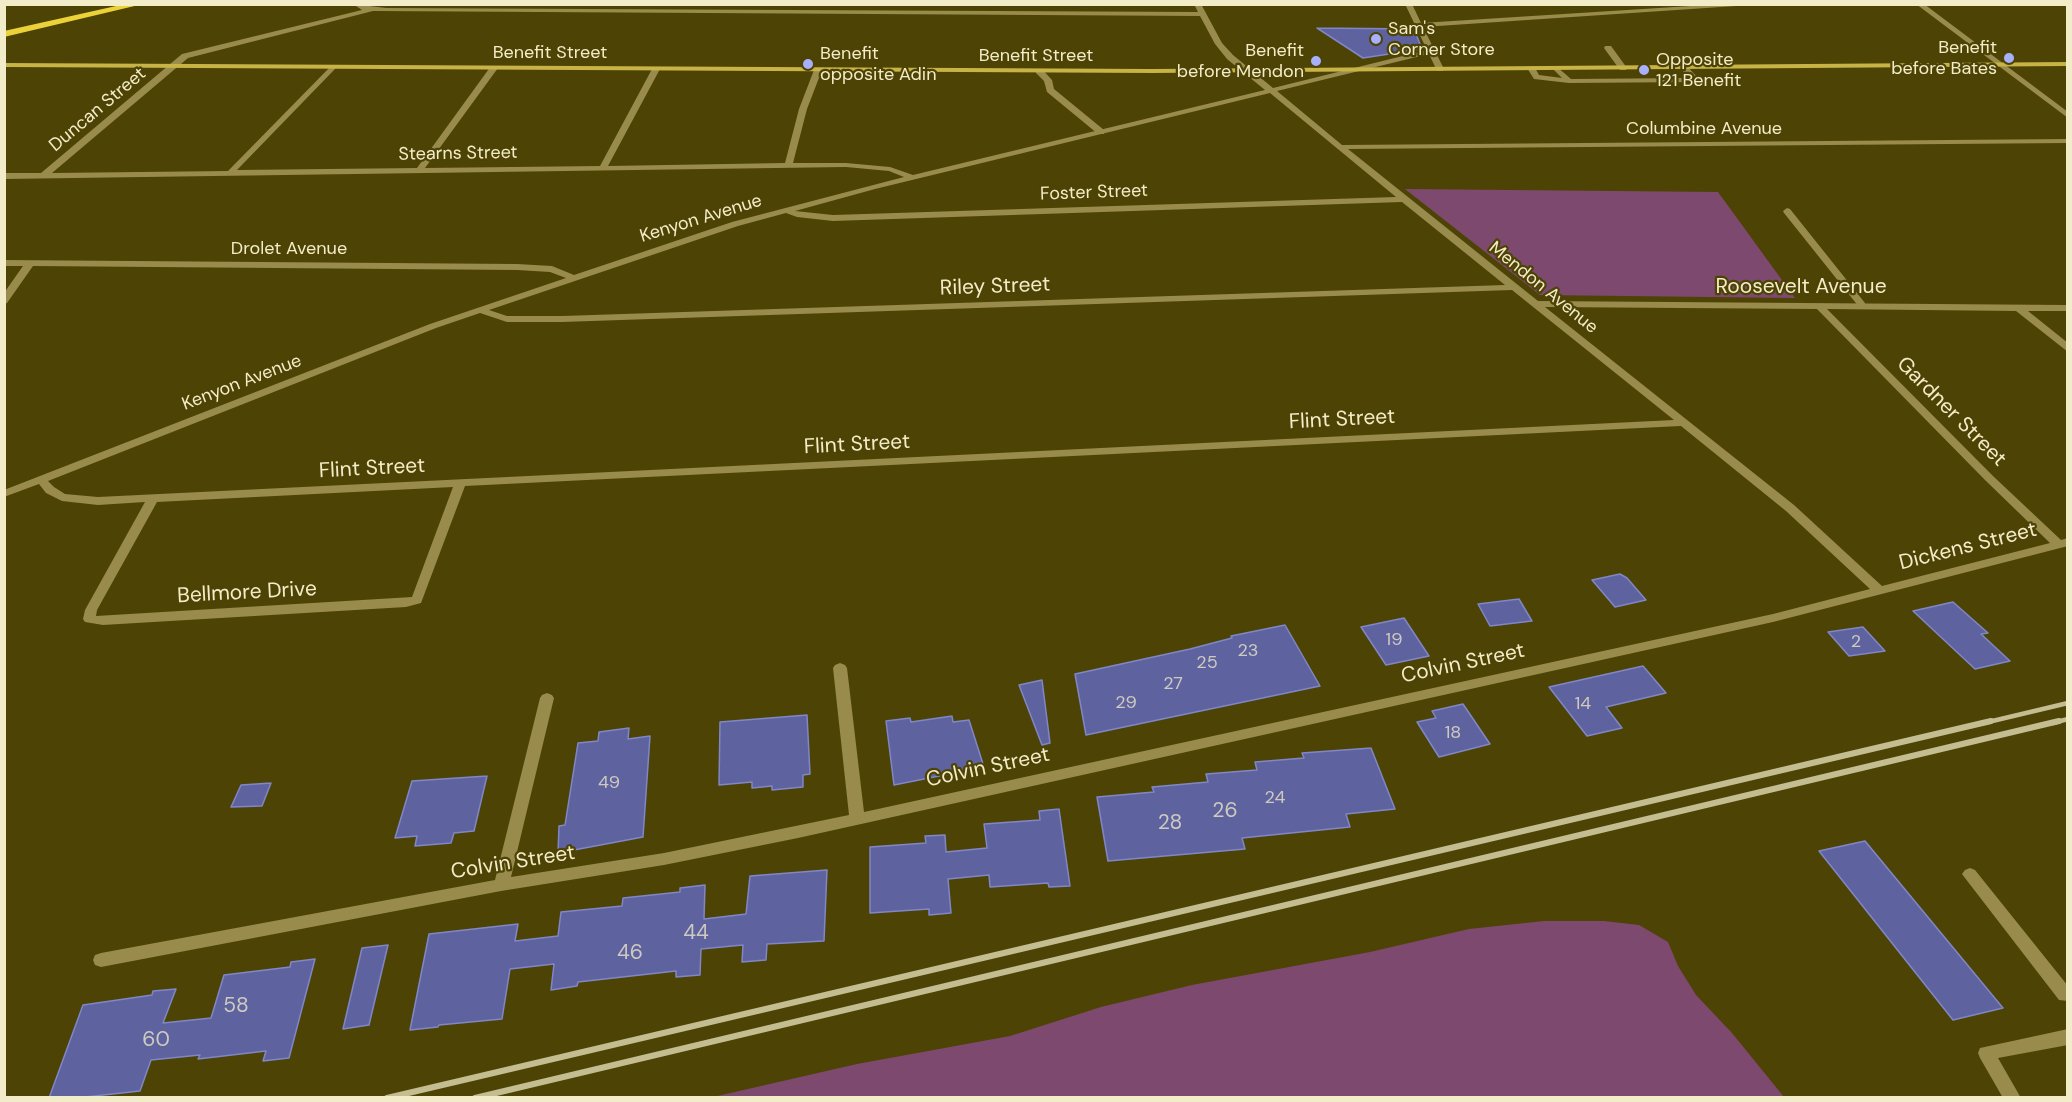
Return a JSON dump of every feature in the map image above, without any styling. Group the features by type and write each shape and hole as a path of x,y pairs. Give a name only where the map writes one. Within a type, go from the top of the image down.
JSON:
{"main road":[{"path":"4,34 135,5"}],"street":[{"path":"117,4 135,5"},
{"path":"356,4 371,10 1202,14"},
{"path":"371,10 393,4"},
{"path":"639,12 654,4"},
{"path":"953,13 954,4"},
{"name":"Mendon Avenue","path":"1197,4 1224,51 1404,199 1790,508 1879,590"},
{"path":"1408,4 1440,69"},
{"path":"1418,26 1763,4"},
{"path":"1919,4 2067,116"},
{"name":"Duncan Street","path":"43,176 172,66 192,53 371,10"},
{"path":"1608,48 1623,68"},
{"name":"Kenyon Avenue","path":"4,494 480,309 735,224 911,177 1430,52"},
{"name":"Benefit Street","path":"6,66 1248,71 2067,64"},
{"path":"230,173 333,67"},
{"path":"1531,68 1537,77 1569,81 1695,80 1683,67"},
{"path":"419,171 494,68"},
{"path":"1556,68 1569,81"},
{"path":"603,168 657,69"},
{"path":"788,166 803,109 818,70"},
{"path":"1039,71 1048,80 1050,90 1101,132"},
{"name":"Columbine Avenue","path":"1341,147 2067,141"},
{"name":"Stearns Street","path":"4,176 788,166 878,167 911,177"},
{"name":"Foster Street","path":"785,210 797,214 833,218 1404,199"},
{"path":"1786,211 1862,305"},
{"name":"Drolet Avenue","path":"4,264 517,267 552,269 572,277"},
{"path":"4,301 30,264"},
{"name":"Riley Street","path":"480,309 507,319 541,320 1515,287"},
{"name":"Roosevelt Avenue","path":"1535,304 2067,308"},
{"name":"Gardner Street","path":"1818,305 1989,478 2063,543"},
{"path":"2018,307 2067,349"},
{"name":"Flint Street","path":"40,479 56,493 78,500 152,500 1682,423"},
{"name":"Bellmore Drive","path":"152,500 91,610 89,619 103,621 406,603 417,600 460,484"},
{"name":"Dickens Street","path":"1879,590 2063,543"},
{"name":"Colvin Street","path":"101,960 501,885 664,859 1762,621 1879,590"},
{"path":"840,668 857,818"},
{"path":"501,885 547,698"},
{"path":"1970,874 2067,994"},
{"path":"2013,1098 1986,1053 2067,1037"}],"shaded area":[{"path":"1405,189 1718,192 1795,298 1540,295"},
{"path":"1544,921 1604,921 1639,925 1668,942 1678,966 1696,995 1732,1033 1784,1097 713,1097 857,1064 1010,1036 1101,1007 1192,985 1370,952 1469,929"}],"building":[{"name":"Sam's Corner Store","path":"1317,28 1414,29 1422,49 1363,58"},
{"path":"1620,574 1627,578 1646,600 1615,607 1592,580"},
{"path":"1519,599 1532,621 1490,626 1478,604"},
{"path":"1953,602 1988,633 1981,634 2010,661 1975,669 1913,611"},
{"path":"1404,618 1429,656 1386,665 1361,627"},
{"path":"1285,625 1320,686 1086,735 1075,674"},
{"path":"1863,627 1885,651 1849,656 1828,632"},
{"path":"1643,666 1666,693 1606,707 1622,728 1587,736 1549,687"},
{"path":"1042,680 1050,743 1042,745 1019,685"},
{"path":"1463,704 1490,744 1439,757 1417,722 1436,718 1432,711"},
{"path":"807,715 810,774 803,775 803,787 772,790 772,786 752,788 752,782 719,785 720,722"},
{"path":"952,716 953,722 969,720 984,767 894,785 886,721 910,718 911,722"},
{"path":"629,728 628,739 650,736 643,837 558,853 559,826 565,825 578,743 598,741 599,732"},
{"path":"1371,748 1395,809 1346,814 1350,827 1242,838 1245,849 1108,861 1097,797 1154,792 1152,787 1208,782 1206,774 1257,770 1255,762 1304,758 1302,753"},
{"path":"487,776 474,831 454,833 451,843 415,846 417,836 395,838 412,781"},
{"path":"271,783 262,806 231,807 241,785"},
{"path":"1059,809 1070,886 1049,887 1048,883 990,887 989,875 948,879 951,913 929,915 929,909 870,913 870,847 926,843 925,836 945,835 946,852 987,848 984,824 1040,820 1039,811"},
{"path":"1865,841 2003,1008 1953,1020 1819,851"},
{"path":"827,870 824,941 767,944 766,960 742,962 743,945 701,949 700,975 676,977 676,971 578,982 577,986 551,990 554,964 510,969 502,1019 410,1030 429,934 518,924 515,941 558,936 561,912 622,906 623,898 680,892 680,888 705,885 704,919 746,914 750,876"},
{"path":"388,945 369,1025 343,1029 362,948"},
{"path":"315,959 289,1058 263,1061 266,1051 198,1059 200,1055 151,1060 140,1091 76,1098 49,1098 83,1005 152,995 153,991 176,989 163,1023 211,1018 224,975 290,967 291,962"}],"railway":[{"path":"1984,723 2068,703"},
{"path":"2053,723 2068,719"},
{"path":"387,1098 1991,721"},
{"path":"475,1098 2059,721"}],"place":[{"name":"Sam's Corner Store","path":"1376,39"},
{"name":"Benefit before Bates","path":"2009,58"},
{"name":"Benefit before Mendon","path":"1316,61"},
{"name":"Benefit opposite Adin","path":"808,64"},
{"name":"Opposite 121 Benefit","path":"1644,70"}]}
